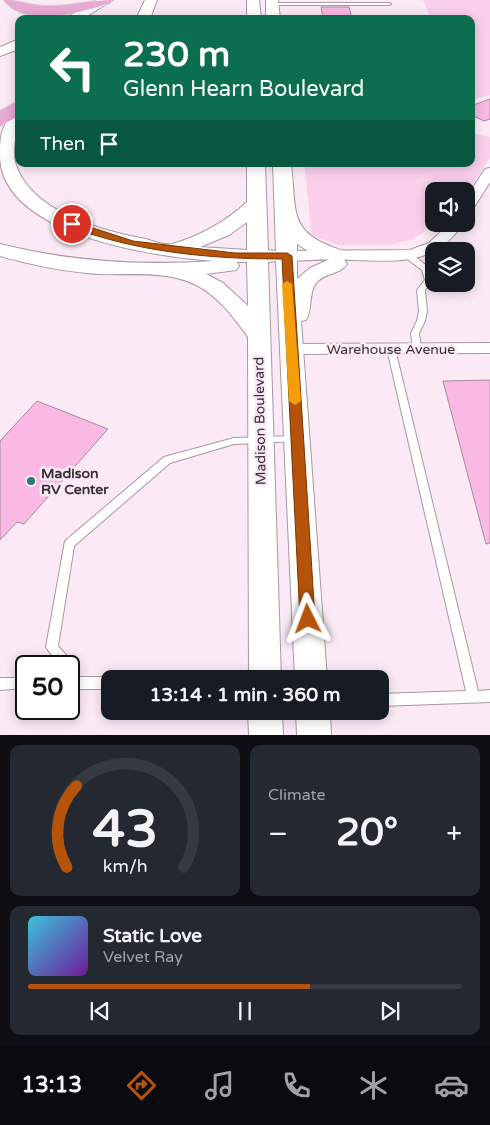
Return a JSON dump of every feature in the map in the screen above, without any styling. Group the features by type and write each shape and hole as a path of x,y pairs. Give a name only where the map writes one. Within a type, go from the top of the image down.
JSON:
{"highway":[{"path":"10,0 29,8 61,10 79,8 106,0"},
{"path":"0,120 15,110"}],"main road":[{"path":"78,15 106,0"},
{"path":"145,15 151,0"},
{"path":"253,0 254,15"},
{"path":"272,2 273,15"},
{"path":"0,52 15,45"},
{"path":"15,124 6,141 6,164 10,176 29,199 60,220 133,244 257,261"},
{"name":"Madison Boulevard","path":"256,167 264,670"},
{"path":"282,167 310,670"},
{"path":"171,249 202,242 221,233 237,222 256,204"},
{"path":"286,218 299,238 337,260"},
{"path":"0,250 37,260 97,269 163,271 187,274 208,283 230,297 259,337"},
{"path":"163,271 257,261 286,260"},
{"path":"292,349 303,286 308,278 337,260"},
{"path":"266,720 266,735"},
{"path":"313,720 314,735"}],"street":[{"path":"475,195 490,172"},
{"path":"286,260 376,262 383,258 409,256 432,248 448,237 451,232"},
{"name":"Warehouse Avenue","path":"292,349 490,348"}],"lane":[{"path":"272,2 389,4"},
{"path":"409,256 425,270 429,280 421,290 423,310 421,321 415,333 417,349"},
{"path":"391,349 472,697"},
{"path":"58,655 52,648 69,544 167,460 234,441 297,439"},
{"path":"0,684 15,683"},
{"path":"80,683 101,683"},
{"path":"389,700 490,696"}],"shaded area":[{"path":"423,0 490,0 490,95 475,99 475,15 429,15"},
{"path":"475,134 490,137 490,158 474,182 425,182 425,231 413,239 390,245 338,245 312,235 304,167 475,167"}],"building":[{"path":"321,7 349,7 351,15 322,15"},
{"path":"490,99 490,119 484,121 475,117 475,105"},
{"path":"490,380 490,543 486,544 443,381"},
{"name":"Madison RV Center","path":"37,401 108,429 24,524 17,522 0,540 0,441"}],"slow traffic":[{"path":"287,284 295,401"}],"place":[{"name":"Madison RV Center","path":"31,481"}],"route":[{"path":"72,224 106,237 133,244 235,256 287,256 308,619"}]}
